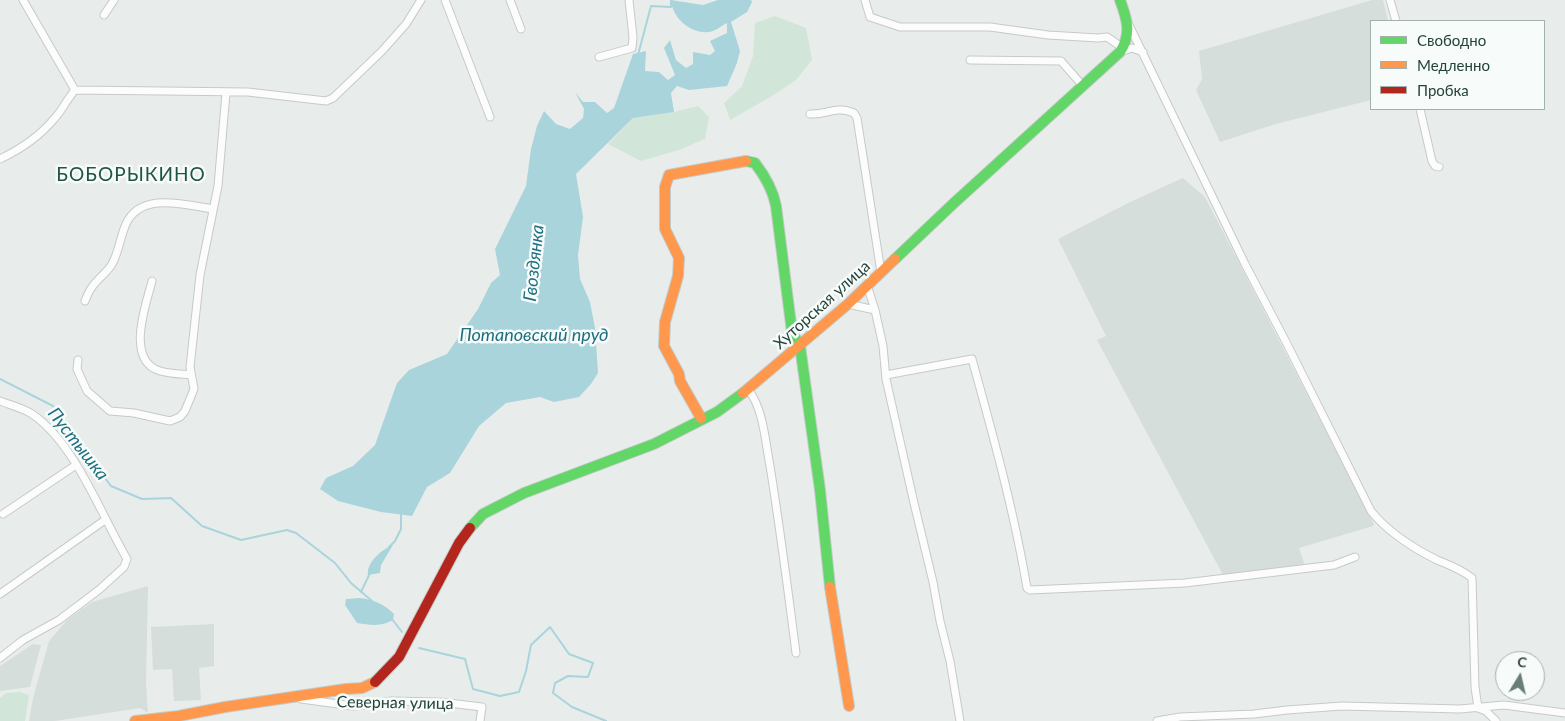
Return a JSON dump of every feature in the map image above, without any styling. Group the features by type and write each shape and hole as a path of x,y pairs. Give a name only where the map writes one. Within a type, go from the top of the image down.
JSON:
{"main road":[{"path":"1120,0 1128,23 1129,34 1122,50"},
{"name":"Хуторская улица","path":"135,721 179,718 226,707 363,688 375,682 394,664 406,646 459,543 483,514 524,494 654,444 701,418 717,412 748,389 848,304 954,203 1122,50"},
{"path":"701,418 680,381 664,346 665,322 678,276 679,258 666,229 665,187 669,175 744,161 755,163 772,192 776,206 792,332 800,346 820,490 829,579 849,706"}],"street":[{"path":"23,0 74,90"},
{"path":"104,15 114,0"},
{"path":"74,90 248,92 326,101 333,98 360,70 382,51 406,24 421,0"},
{"path":"446,0 490,117"},
{"path":"510,0 521,29"},
{"path":"599,57 632,48 634,38 629,0"},
{"path":"865,0 870,17 900,27 990,27 1048,35 1107,37 1122,50 1132,48 1143,52"},
{"path":"1390,0 1396,20"},
{"path":"1128,23 1245,264 1371,510 1379,521 1413,546 1472,578 1475,687 1478,708"},
{"path":"970,60 1061,61 1083,86"},
{"path":"0,158 21,149 41,134 56,118 74,90"},
{"path":"78,360 77,369 87,391 110,411 134,413 166,421 176,420 185,411 194,389 190,367 200,275 218,186 226,92"},
{"path":"810,114 838,109 854,113 857,118 881,272"},
{"path":"1420,110 1432,161 1435,166 1439,167"},
{"path":"85,301 91,287 105,274 113,263 126,224 133,212 144,205 157,202 213,209"},
{"path":"152,281 140,332 139,344 142,355 154,368 160,371 191,375"},
{"path":"867,285 883,346 886,375 950,661 960,721"},
{"path":"848,304 875,310"},
{"path":"886,375 972,359 1011,509 1027,588 1030,590 1185,583 1334,565 1355,557"},
{"path":"748,389 756,399 764,435 776,505 796,653"},
{"path":"0,401 32,414 54,434 76,465 127,559 124,567 100,590 60,620 23,640 0,658"},
{"path":"3,514 76,465"},
{"path":"0,594 105,520"},
{"name":"Северная улица","path":"293,698 353,706 392,700 482,706 480,721"},
{"path":"1158,721 1180,717 1254,714 1342,706 1460,709 1504,705 1565,713"},
{"path":"1478,708 1486,711 1496,721"}],"shaded area":[{"path":"1372,0 1383,0 1388,20 1370,20 1370,100 1276,124 1220,142 1196,90 1202,79 1199,51"},
{"path":"1183,178 1205,197 1374,524 1373,526 1299,548 1305,566 1223,575 1097,340 1106,336 1058,239 1130,202"},
{"path":"148,586 146,684 148,713 140,708 55,721 29,721 33,698 49,641 68,619 92,602"},
{"path":"214,624 214,666 199,668 201,700 174,701 172,669 153,670 151,627"},
{"path":"33,644 41,645 30,687 0,691 0,666"}],"green space":[{"path":"775,16 806,28 812,60 796,80 730,120 724,103 742,86 753,56 755,23"},
{"path":"698,106 709,117 705,139 679,150 641,161 608,144 633,118 674,112"},
{"path":"20,692 29,695 25,721 0,721 0,698 6,693"}],"water":[{"name":"Потаповский пруд","path":"671,0 703,5 718,0 751,0 752,2 747,12 731,22 740,51 727,86 689,90 677,86 671,93 674,112 633,118 576,174 583,217 578,255 580,279 590,302 595,328 598,373 591,384 579,397 554,402 540,397 506,403 479,426 450,473 427,487 412,516 381,512 338,501 320,489 326,478 353,466 375,445 397,383 409,370 447,354 478,309 491,283 500,275 495,249 526,186 531,149 537,126 544,111 556,124 570,129 583,118 584,109 575,92 583,102 595,102 607,113 614,108 633,54 646,51 645,71 659,72 668,80 675,75 664,48 670,40 676,60 686,68 693,64 693,52 710,55 715,51 710,41 727,33 727,23 713,31 706,32 692,29 685,25 675,14"},
{"path":"393,545 381,565 380,573 368,575 372,561"},
{"path":"360,598 383,605 394,614 393,620 380,625 357,623 345,605 346,599"}],"waterway":[{"name":"Гвоздянка","path":"638,55 651,6 671,7 671,0"},
{"name":"Пустышка","path":"0,379 53,406 111,486 142,499 171,498 202,526 241,540 287,530 296,533 335,563 351,583 372,601"},
{"name":"Гвоздянка","path":"389,547 395,541 401,529 401,513"},
{"name":"Гвоздянка","path":"361,592 370,573"},
{"name":"Гвоздянка","path":"392,619 402,632"},
{"name":"Гвоздянка","path":"419,648 465,659 473,689 500,696 519,692 526,671 531,645 550,627 569,654 593,663 588,677 568,676 555,683 553,693 572,707 606,721"}],"traffic: fast":[{"path":"895,259 1120,52 1127,33 1125,14 1120,0"},
{"path":"746,161 755,163 771,189 775,200 792,332 800,346 820,490 830,587"},
{"path":"470,528 483,514 524,493 654,444 717,412 743,393"}],"traffic: slow":[{"path":"701,418 680,381 679,374 664,346 665,322 678,276 679,258 665,229 665,187 669,175 746,161"},
{"path":"743,393 848,304 895,259"},
{"path":"830,587 849,706"},
{"path":"135,721 362,688 375,682"}],"traffic: jam":[{"path":"375,682 399,657 459,543 470,528"}],"district":[{"name":"БОБОРЫКИНО","path":"131,175"}]}
